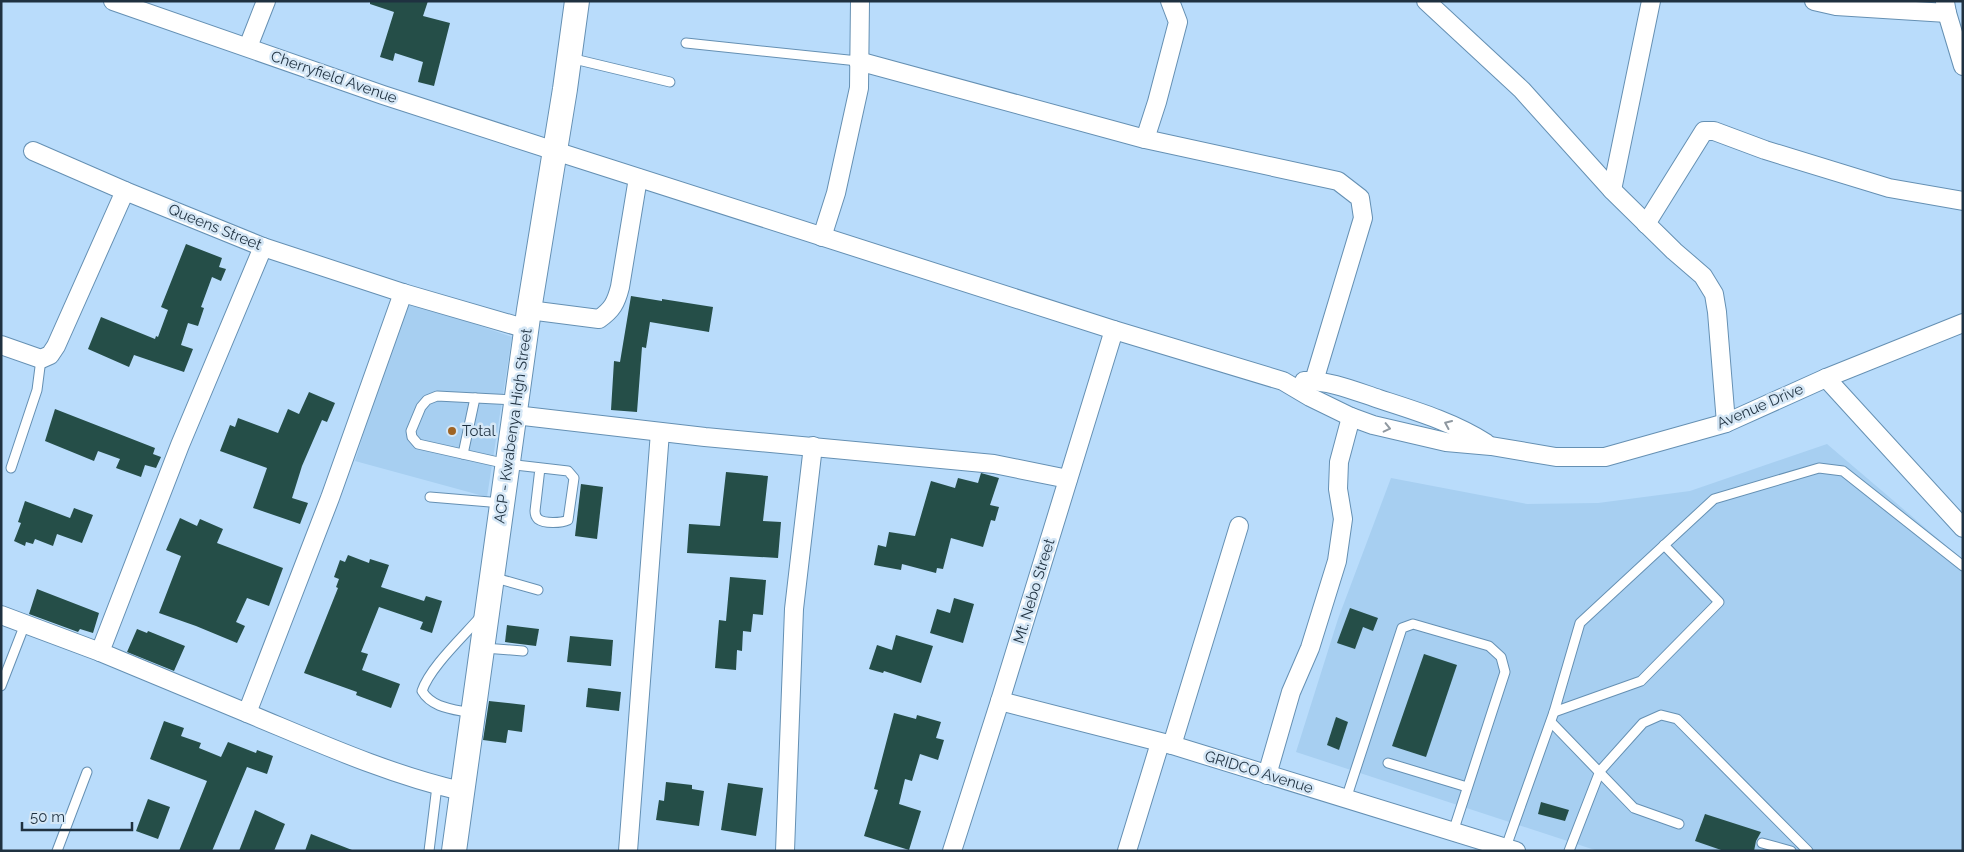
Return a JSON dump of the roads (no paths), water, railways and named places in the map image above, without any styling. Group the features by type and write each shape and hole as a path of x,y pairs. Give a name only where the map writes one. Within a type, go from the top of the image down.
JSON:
{"main road":[{"name":"ACP - Kwabenya High Street","path":"454,851 507,464 570,58 576,1"}],"street":[{"name":"Cherryfield Avenue","path":"113,1 383,95 555,152 1114,330 1283,381"},
{"path":"248,47 266,1"},
{"path":"822,237 836,193 859,88 860,1"},
{"path":"1144,139 1157,102 1178,22 1170,1"},
{"path":"1426,1 1522,90 1612,190 1674,251 1703,276 1714,294 1717,312 1726,423"},
{"path":"1612,190 1651,1"},
{"path":"1814,1 1844,7 1946,7 1963,66"},
{"path":"858,61 1144,139 1338,181 1360,198 1363,218 1314,381"},
{"path":"1646,224 1704,131 1714,131 1765,150 1889,188 1963,201"},
{"name":"Queens Street","path":"33,151 125,191 263,246 403,293 528,319 599,320 610,312 617,300 620,287 638,178"},
{"path":"1,345 40,359 50,355 56,346 125,191"},
{"path":"100,652 180,445 263,246"},
{"path":"247,713 330,498 403,293"},
{"name":"Avenue Drive","path":"1491,446 1556,458 1605,457 1726,423 1826,378 1963,323"},
{"name":"Mt. Nebo Street","path":"952,851 1114,330"},
{"path":"1826,378 1963,528"},
{"path":"1283,381 1314,381 1352,390 1434,417 1473,435 1491,446"},
{"path":"1283,381 1310,397 1351,417 1373,424 1446,442 1491,446"},
{"path":"516,408 660,432 994,464 1068,479"},
{"path":"1267,775 1291,692 1310,648 1337,561 1343,519 1338,489 1339,462 1351,417"},
{"path":"628,851 660,432"},
{"path":"785,851 794,609 813,446"},
{"path":"1128,851 1239,526"},
{"path":"1,615 100,652 368,763 437,786 461,791"},
{"name":"GRIDCO Avenue","path":"1000,701 1166,744 1511,849"}],"lane":[{"path":"686,42 858,61"},
{"path":"570,58 670,82"},
{"path":"11,468 36,390 40,359"},
{"path":"516,408 475,398 437,396 427,400 421,407 411,431 412,438 418,444 507,464 568,470 573,475 568,520 565,522 540,521 536,517 540,468"},
{"path":"464,454 475,398"},
{"path":"1511,849 1580,623 1714,500 1819,468 1843,471 1963,566"},
{"path":"430,497 502,503"},
{"path":"1554,712 1641,681 1719,602 1664,545"},
{"path":"492,577 538,590"},
{"path":"474,714 437,705 427,700 422,691 426,680 488,609"},
{"path":"1,686 25,624"},
{"path":"1346,799 1402,628 1413,624 1489,646 1501,656 1505,672 1452,832"},
{"path":"482,648 523,650"},
{"path":"1569,851 1600,771 1643,723 1661,715 1677,719 1808,851"},
{"path":"1551,722 1634,808 1679,824"},
{"path":"1388,763 1467,786"},
{"path":"57,851 87,772"},
{"path":"429,851 437,786"},
{"path":"1762,843 1792,851"}],"place":[{"name":"Total","path":"452,431"}]}
